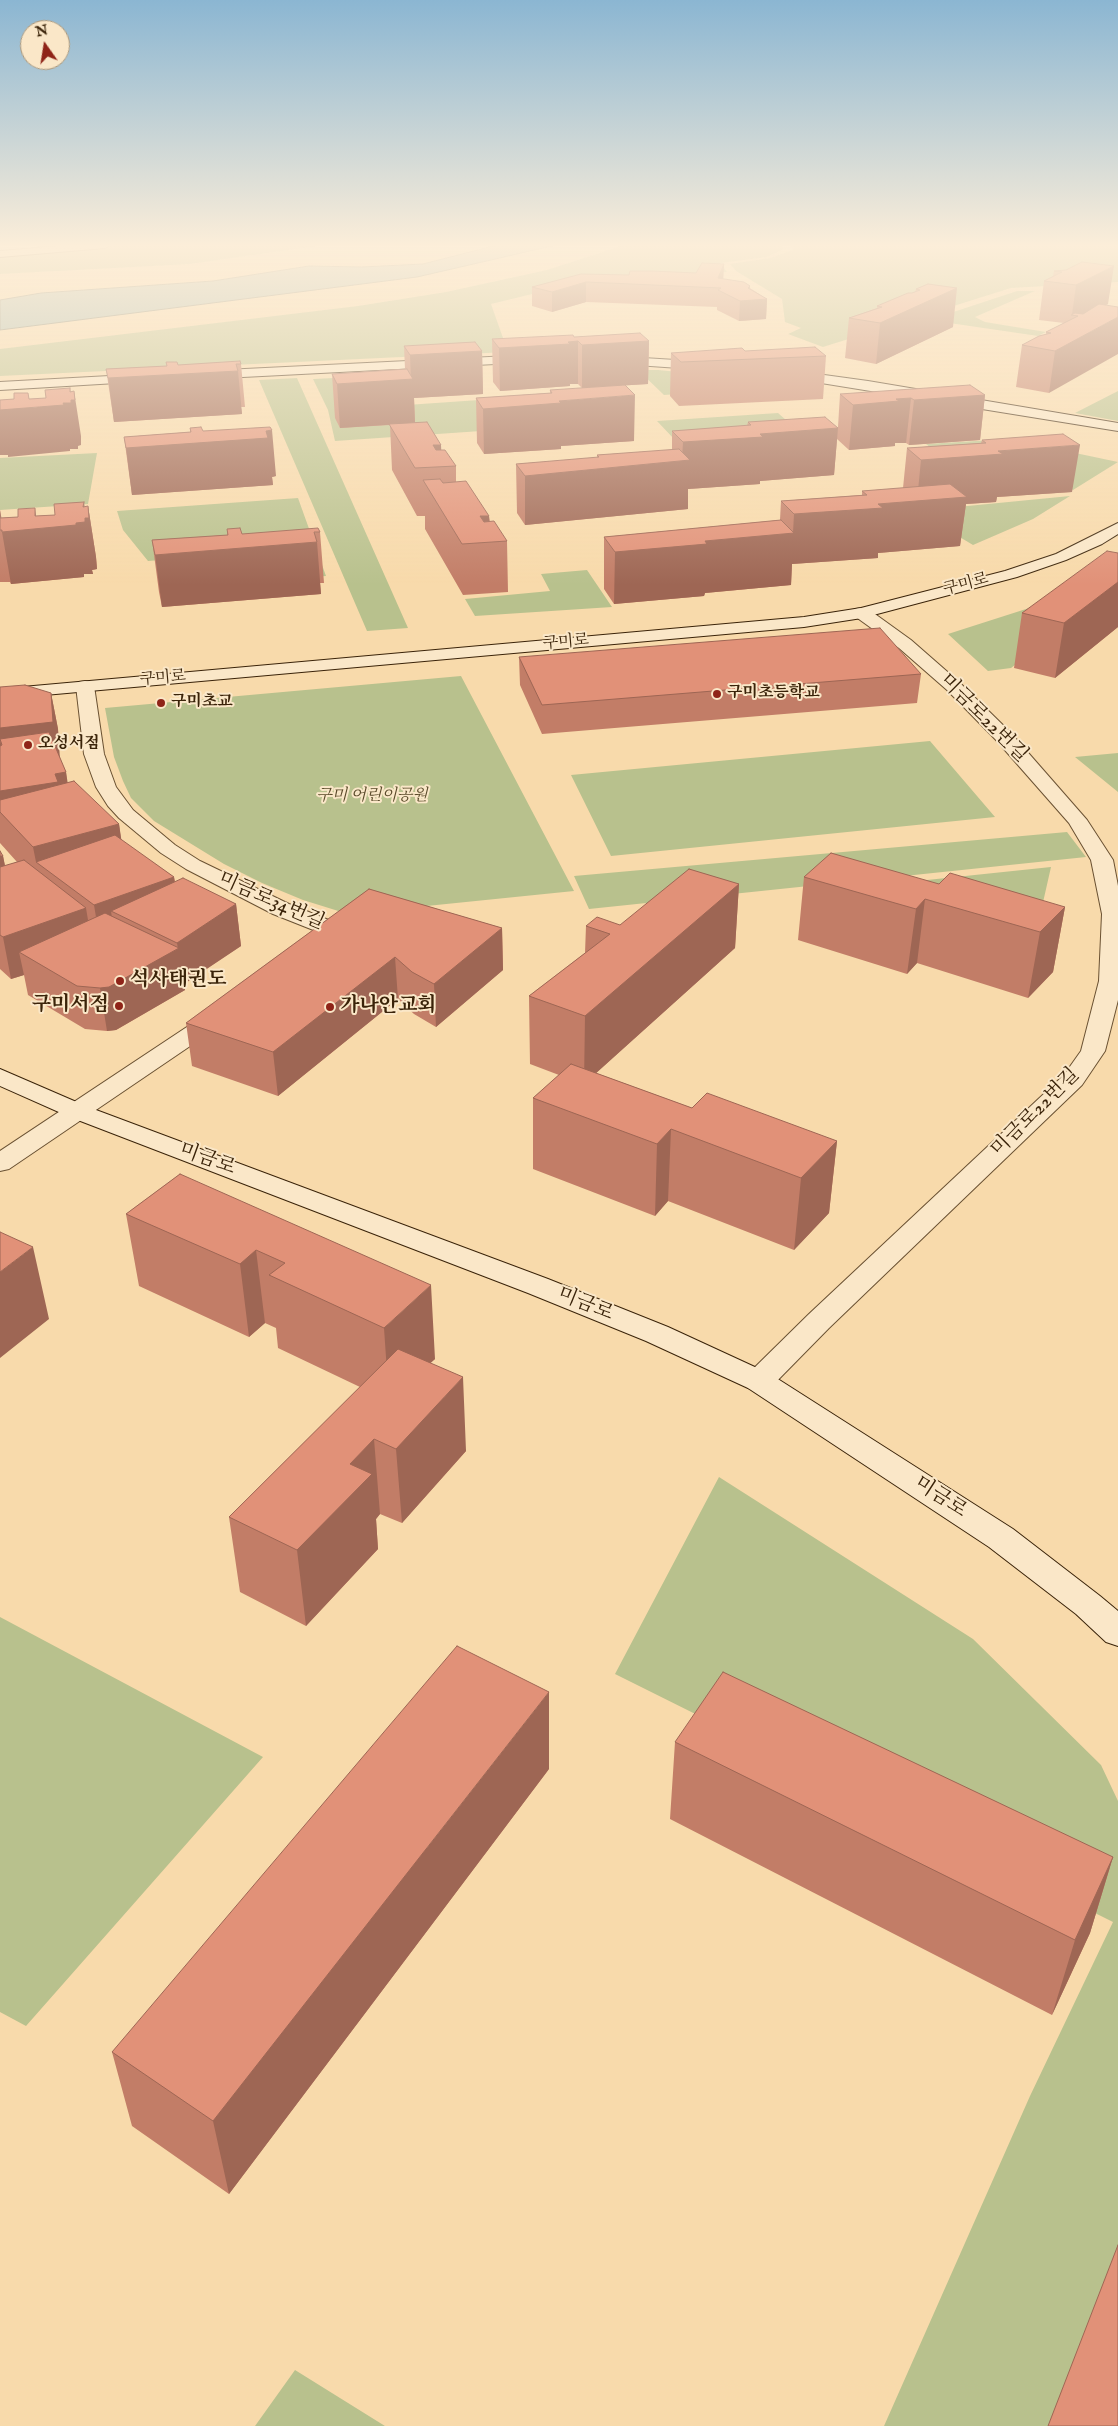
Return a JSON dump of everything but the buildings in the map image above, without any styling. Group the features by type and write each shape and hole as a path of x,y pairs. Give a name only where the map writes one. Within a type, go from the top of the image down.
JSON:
{"street":[{"path":"196,375 540,359"},
{"path":"598,360 721,367"},
{"path":"777,373 868,385 1118,427"},
{"path":"0,386 157,377"},
{"name":"구미로","path":"0,694 744,628 862,613 1020,571 1061,557 1097,541 1118,528"},
{"name":"미금로22번길","path":"759,1381 826,1314 1074,1080 1093,1052 1110,981 1113,914 1102,860 1077,820 1003,736 953,686 905,644 862,613"},
{"name":"미금로34번길","path":"85,686 94,754 106,787 115,802 152,837 194,866 281,909 344,934 313,954"},
{"path":"0,1163 235,1006"},
{"name":"미금로","path":"0,1077 79,1112 538,1286 656,1334 759,1381 1001,1538 1088,1605 1118,1632"}],"green space":[{"path":"0,358 376,358 0,376"},
{"path":"638,370 658,370 751,379 743,390 664,395"},
{"path":"374,376 392,406 479,400 496,430 335,441 328,410 313,379"},
{"path":"297,378 408,628 367,631 259,380"},
{"path":"1118,391 1118,421 1075,413"},
{"path":"778,413 816,446 690,456 657,421"},
{"path":"1009,439 1118,462 1073,490 1057,479 978,485 926,444"},
{"path":"97,453 88,504 0,510 0,458"},
{"path":"1070,496 1033,519 973,545 916,511"},
{"path":"298,498 326,576 262,581 250,553 148,561 123,530 117,511"},
{"path":"587,570 612,607 475,616 465,599 550,591 541,574"},
{"path":"1076,593 1056,633 1011,668 988,671 948,634"},
{"name":"구미 어린이공원","path":"461,676 574,891 348,914 303,900 262,883 224,864 154,821 131,798 123,781 114,757 105,708"},
{"path":"930,741 995,817 611,856 571,775"},
{"path":"1118,753 1118,792 1075,757"},
{"path":"1067,832 1086,857 589,909 574,876"},
{"path":"1051,867 1039,920 908,882"},
{"path":"719,1477 973,1639 1101,1765 1118,1801 1118,2426 884,2426 1030,2096 1113,1922 615,1674"},
{"path":"0,1617 263,1757 26,2026 0,2012"},
{"path":"295,2370 385,2426 255,2426"}],"place":[{"name":"구미초등학교","path":"717,694"},
{"name":"구미초교","path":"161,703"},
{"name":"오성서점","path":"28,745"},
{"name":"석사태권도","path":"120,981"},
{"name":"구미서점","path":"119,1006"},
{"name":"가나안교회","path":"330,1007"}]}
